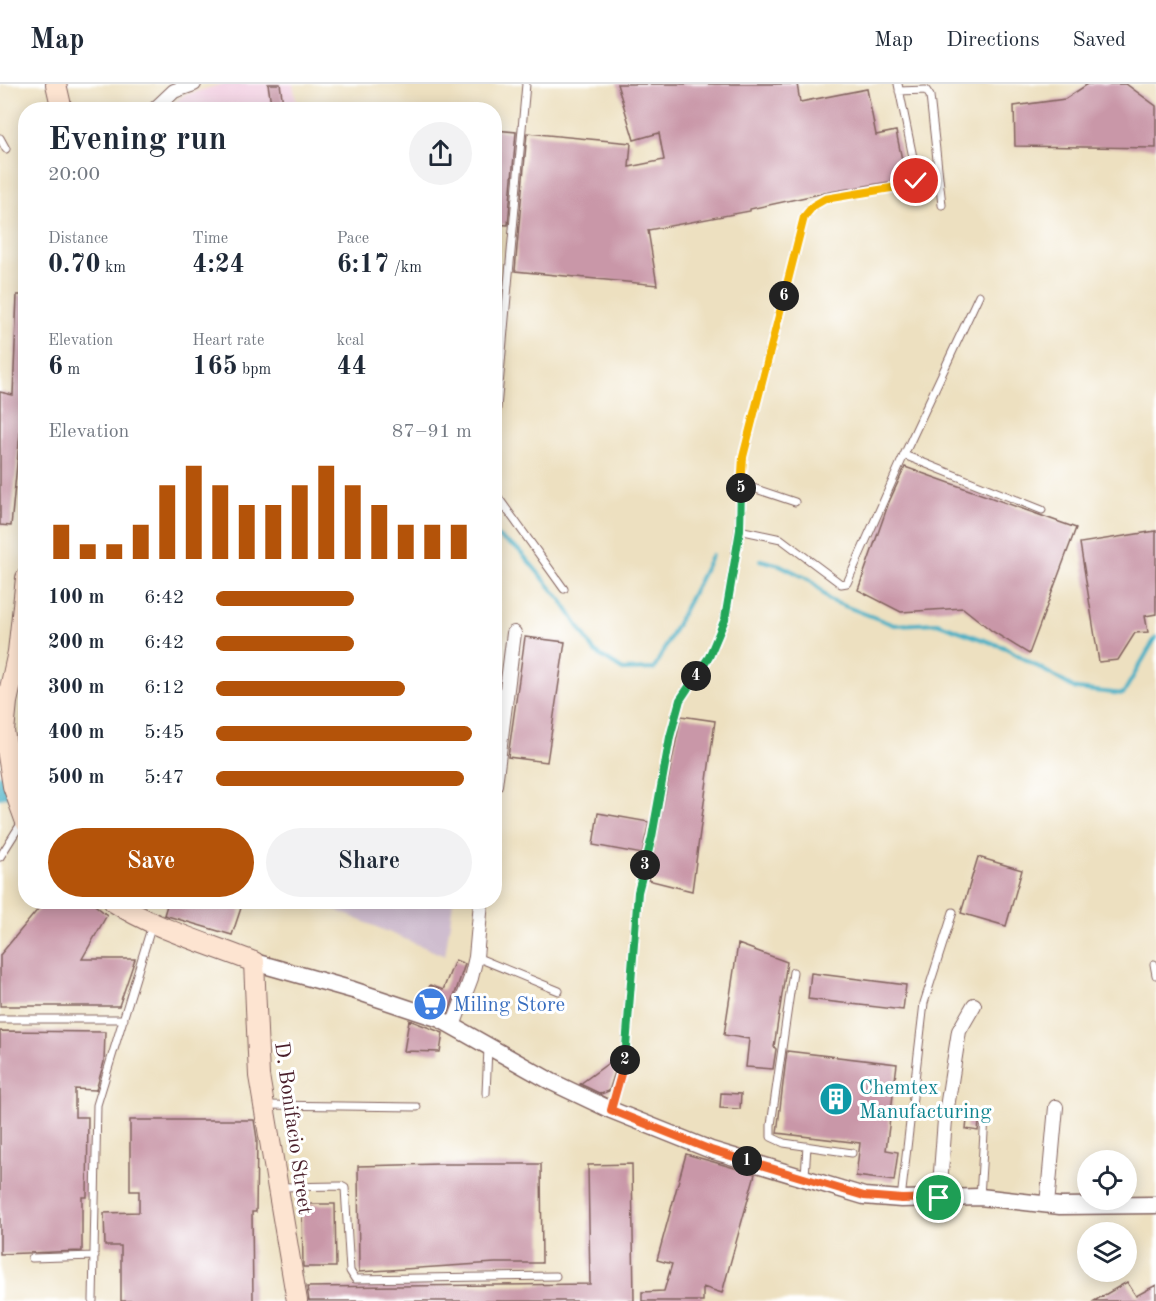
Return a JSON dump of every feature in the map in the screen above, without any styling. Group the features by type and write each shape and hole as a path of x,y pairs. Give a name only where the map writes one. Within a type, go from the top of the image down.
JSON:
{"main road":[{"path":"56,84 60,102"},
{"path":"18,652 4,700 4,731 11,779 18,800"},
{"path":"125,909 254,962"},
{"name":"D. Bonifacio Street","path":"254,962 258,1052 264,1105 297,1301"}],"street":[{"path":"163,102 174,91 194,84"},
{"path":"502,709 514,633"},
{"path":"453,1026 471,978 476,957 480,909"},
{"path":"254,962 353,990 440,1019 552,1082 611,1110 711,1150 864,1196 902,1199 980,1197 1047,1205 1156,1205"},
{"path":"939,1198 945,1120 959,1031 974,1005"},
{"path":"1047,1205 1056,1107"}],"lane":[{"path":"502,352 526,84"},
{"path":"611,1110 624,1064 638,892 652,837 670,737 680,700 709,657 725,619 740,530 743,457 804,217 813,206 825,199 909,185 917,177 898,88 926,90 930,96 942,205"},
{"path":"0,138 6,149"},
{"path":"740,530 781,539 841,584 846,583 979,295"},
{"path":"904,455 1042,510"},
{"path":"741,484 795,502"},
{"path":"502,503 564,589"},
{"path":"0,857 18,831"},
{"path":"902,1199 924,1003 953,912"},
{"path":"93,1301 97,1105 153,922"},
{"path":"476,957 559,991"},
{"path":"1154,964 1156,975"},
{"path":"793,972 771,1137 776,1141 852,1153"},
{"path":"0,1019 124,1019"},
{"path":"486,1093 488,1046"},
{"path":"264,1105 417,1107"},
{"path":"980,1197 985,1117"},
{"path":"805,1179 807,1146"},
{"path":"277,1188 341,1186 345,1188 350,1271 356,1279 556,1275"},
{"path":"32,1258 95,1256"}],"shaded area":[{"path":"223,84 293,84 297,102 175,102 184,95"},
{"path":"334,909 452,909 445,956"}],"building":[{"path":"268,84 280,84 283,102 271,102"},
{"path":"617,84 797,84 800,102 867,89 876,135 896,131 906,179 824,193 750,209 750,211 648,230 657,285 515,271 527,133 631,143 629,167 664,160 659,133 634,140"},
{"path":"1088,84 1126,84 1156,106 1156,148 1015,146 1014,106 1065,99"},
{"path":"502,131 516,132 508,225 502,225"},
{"path":"18,295 18,454 11,526 0,525 0,392 13,395"},
{"path":"905,467 1076,528 1029,654 992,631 963,608 901,612 858,590 889,502"},
{"path":"1156,531 1156,614 1145,616 1148,632 1135,633 1118,660 1099,662 1080,543"},
{"path":"525,637 565,642 547,762 508,757"},
{"path":"681,716 715,721 692,891 648,880"},
{"path":"598,813 649,822 642,854 593,845"},
{"path":"978,857 1022,870 1006,926 961,913"},
{"path":"38,909 100,909 107,915 82,959 135,959 119,1006 0,1006 0,955"},
{"path":"166,909 241,909 232,935 164,915"},
{"path":"738,944 787,962 774,1047 776,1049 773,1069 746,1067 749,1039 724,1035"},
{"path":"455,960 465,964 449,1012 423,1002 430,985 443,990"},
{"path":"811,973 906,985 903,1010 808,999"},
{"path":"409,1020 443,1033 440,1052 404,1051"},
{"path":"0,1031 105,1032 104,1062 96,1090 75,1089 75,1117 88,1117 87,1197 82,1197 82,1251 0,1254"},
{"name":"Chemtex Manufacturing","path":"787,1051 897,1064 886,1150 898,1152 894,1181 856,1176 860,1143 777,1133"},
{"path":"610,1062 617,1066 609,1091 601,1094 580,1084"},
{"path":"721,1093 741,1094 740,1109 720,1108"},
{"path":"968,1112 980,1114 978,1131 966,1129"},
{"path":"130,1120 254,1120 257,1139 256,1212 252,1212 253,1301 121,1301 121,1246 105,1246 104,1213 139,1212 139,1191 130,1191"},
{"path":"686,1154 755,1174 722,1293 703,1287 703,1301 642,1301 642,1292 664,1291 672,1264 657,1260"},
{"path":"541,1164 542,1263 495,1263 359,1272 358,1166"},
{"path":"632,1164 634,1301 309,1301 307,1287 590,1284 588,1165"},
{"path":"302,1204 335,1204 336,1267 303,1267"},
{"path":"1127,1282 1136,1296 1156,1285 1156,1301 1094,1301"}],"waterway":[{"path":"502,539 519,550 562,601 595,652 623,670 654,669 712,555"},
{"path":"760,560 780,565 812,581 829,600 894,625 937,623 1006,648 1076,689 1123,694 1156,637"},
{"path":"0,787 18,782"}],"place":[{"name":"Miling Store","path":"430,1004"},
{"name":"Chemtex Manufacturing","path":"836,1099"}],"route":[{"path":"916,181 909,185 825,199 813,206 804,217 743,457 740,530 725,619 709,657 680,700 670,737 652,837 638,892 624,1064 611,1110 711,1150 864,1196 902,1199 939,1198"}]}
